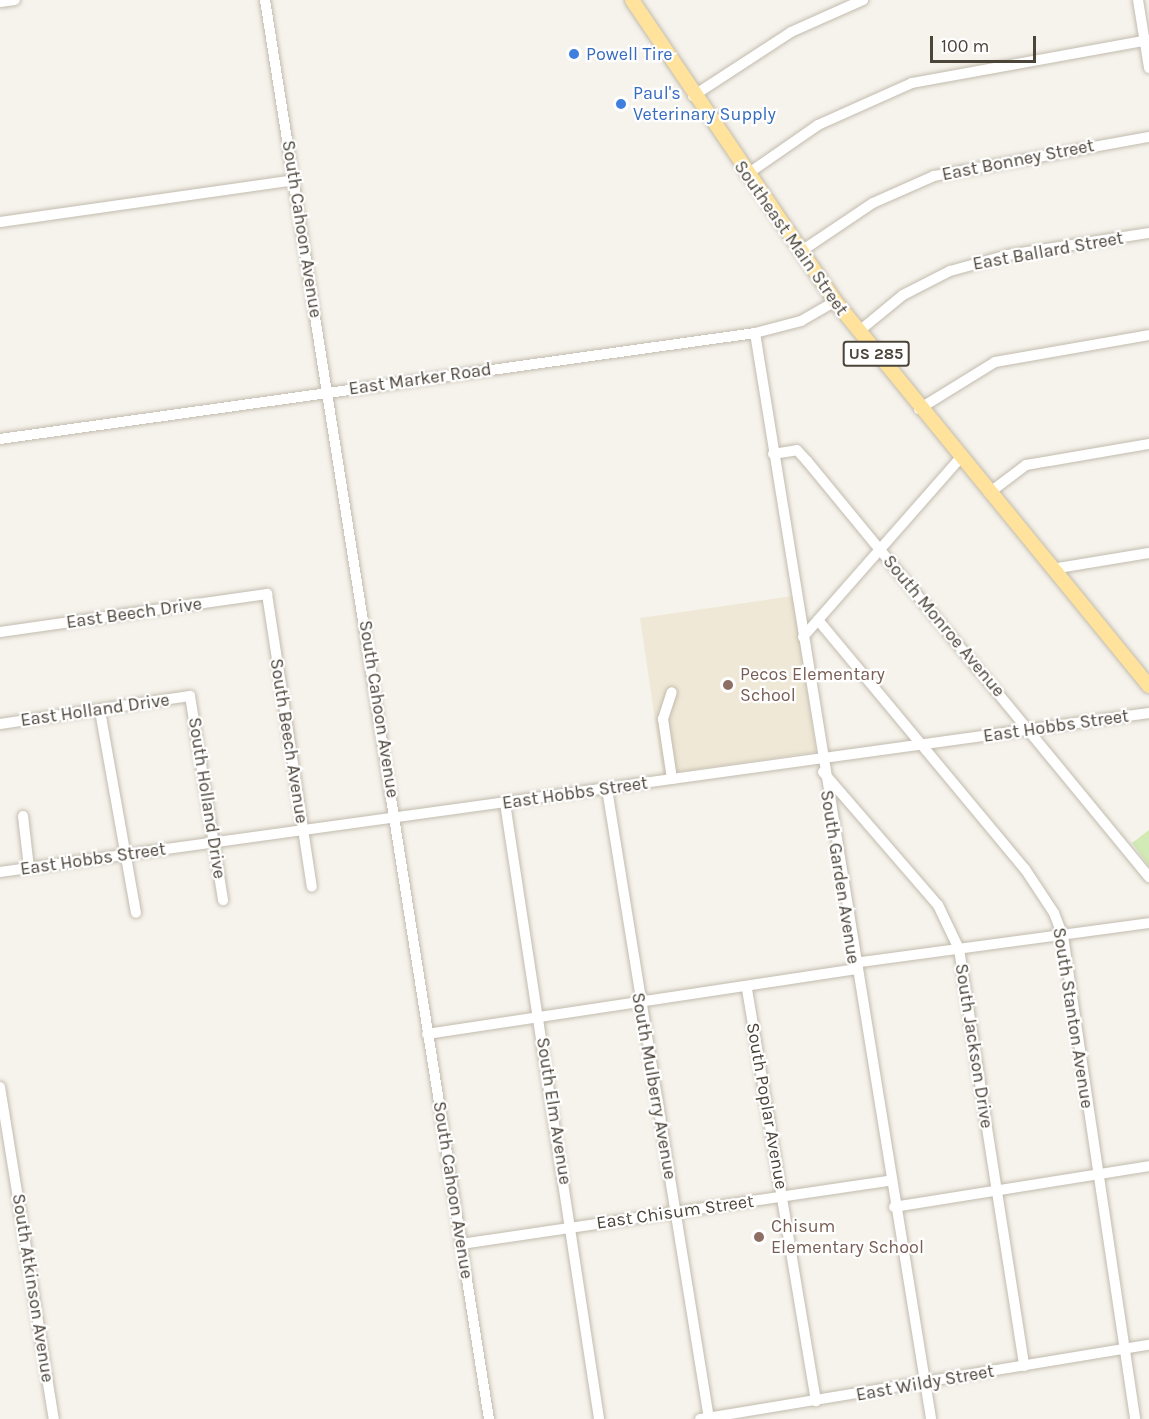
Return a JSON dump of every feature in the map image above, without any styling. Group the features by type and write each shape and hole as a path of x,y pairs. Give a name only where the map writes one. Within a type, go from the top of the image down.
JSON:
{"main road":[{"name":"Southeast Main Street","path":"632,0 746,175 835,302 919,409 1149,686"}],"street":[{"path":"0,2 15,0"},
{"name":"South Cahoon Avenue","path":"264,0 396,817 427,1034 489,1419"},
{"path":"693,96 790,32 863,0"},
{"path":"1138,0 1147,41 1149,68"},
{"path":"746,175 818,124 912,83 1147,41"},
{"name":"East Bonney Street","path":"800,252 873,203 934,176 1149,137"},
{"path":"0,222 294,180"},
{"name":"East Ballard Street","path":"858,332 903,295 950,271 1008,255 1149,233"},
{"name":"East Marker Road","path":"0,439 328,391 755,333 801,321 835,302"},
{"name":"South Garden Avenue","path":"755,333 823,772 931,1419"},
{"path":"919,409 995,362 1149,335"},
{"path":"989,493 1026,465 1149,444"},
{"name":"South Monroe Avenue","path":"773,453 797,450 1030,729 1149,877"},
{"path":"803,637 820,622 960,458"},
{"path":"1052,569 1149,553"},
{"name":"East Beech Drive","path":"0,632 267,594"},
{"name":"South Beech Avenue","path":"267,594 312,887"},
{"name":"South Stanton Avenue","path":"820,622 1043,891 1063,936 1135,1419"},
{"path":"672,692 663,719 672,779"},
{"name":"East Holland Drive","path":"0,724 190,696"},
{"name":"South Holland Drive","path":"190,696 223,900"},
{"path":"100,711 136,913"},
{"name":"East Hobbs Street","path":"0,872 1149,713"},
{"name":"South Jackson Drive","path":"823,772 938,905 959,949 1024,1366"},
{"name":"South Mulberry Avenue","path":"607,789 639,1003 676,1212 706,1419"},
{"name":"South Elm Avenue","path":"505,803 599,1419"},
{"path":"23,816 29,868"},
{"path":"427,1034 539,1016 747,989 855,966 1149,923"},
{"name":"South Poplar Avenue","path":"747,989 816,1401"},
{"name":"South Atkinson Avenue","path":"0,1087 54,1419"},
{"path":"894,1207 1149,1166"},
{"name":"East Chisum Street","path":"461,1244 890,1181"},
{"name":"East Wildy Street","path":"706,1419 1149,1345"}],"shaded area":[{"name":"Pecos Elementary School","path":"793,596 816,752 663,774 640,618"}],"green space":[{"path":"1149,830 1149,866 1132,843"}],"place":[{"name":"Powell Tire","path":"574,54"},
{"name":"Paul's Veterinary Supply","path":"621,104"},
{"name":"Pecos Elementary School","path":"728,685"},
{"name":"Chisum Elementary School","path":"759,1237"}]}
